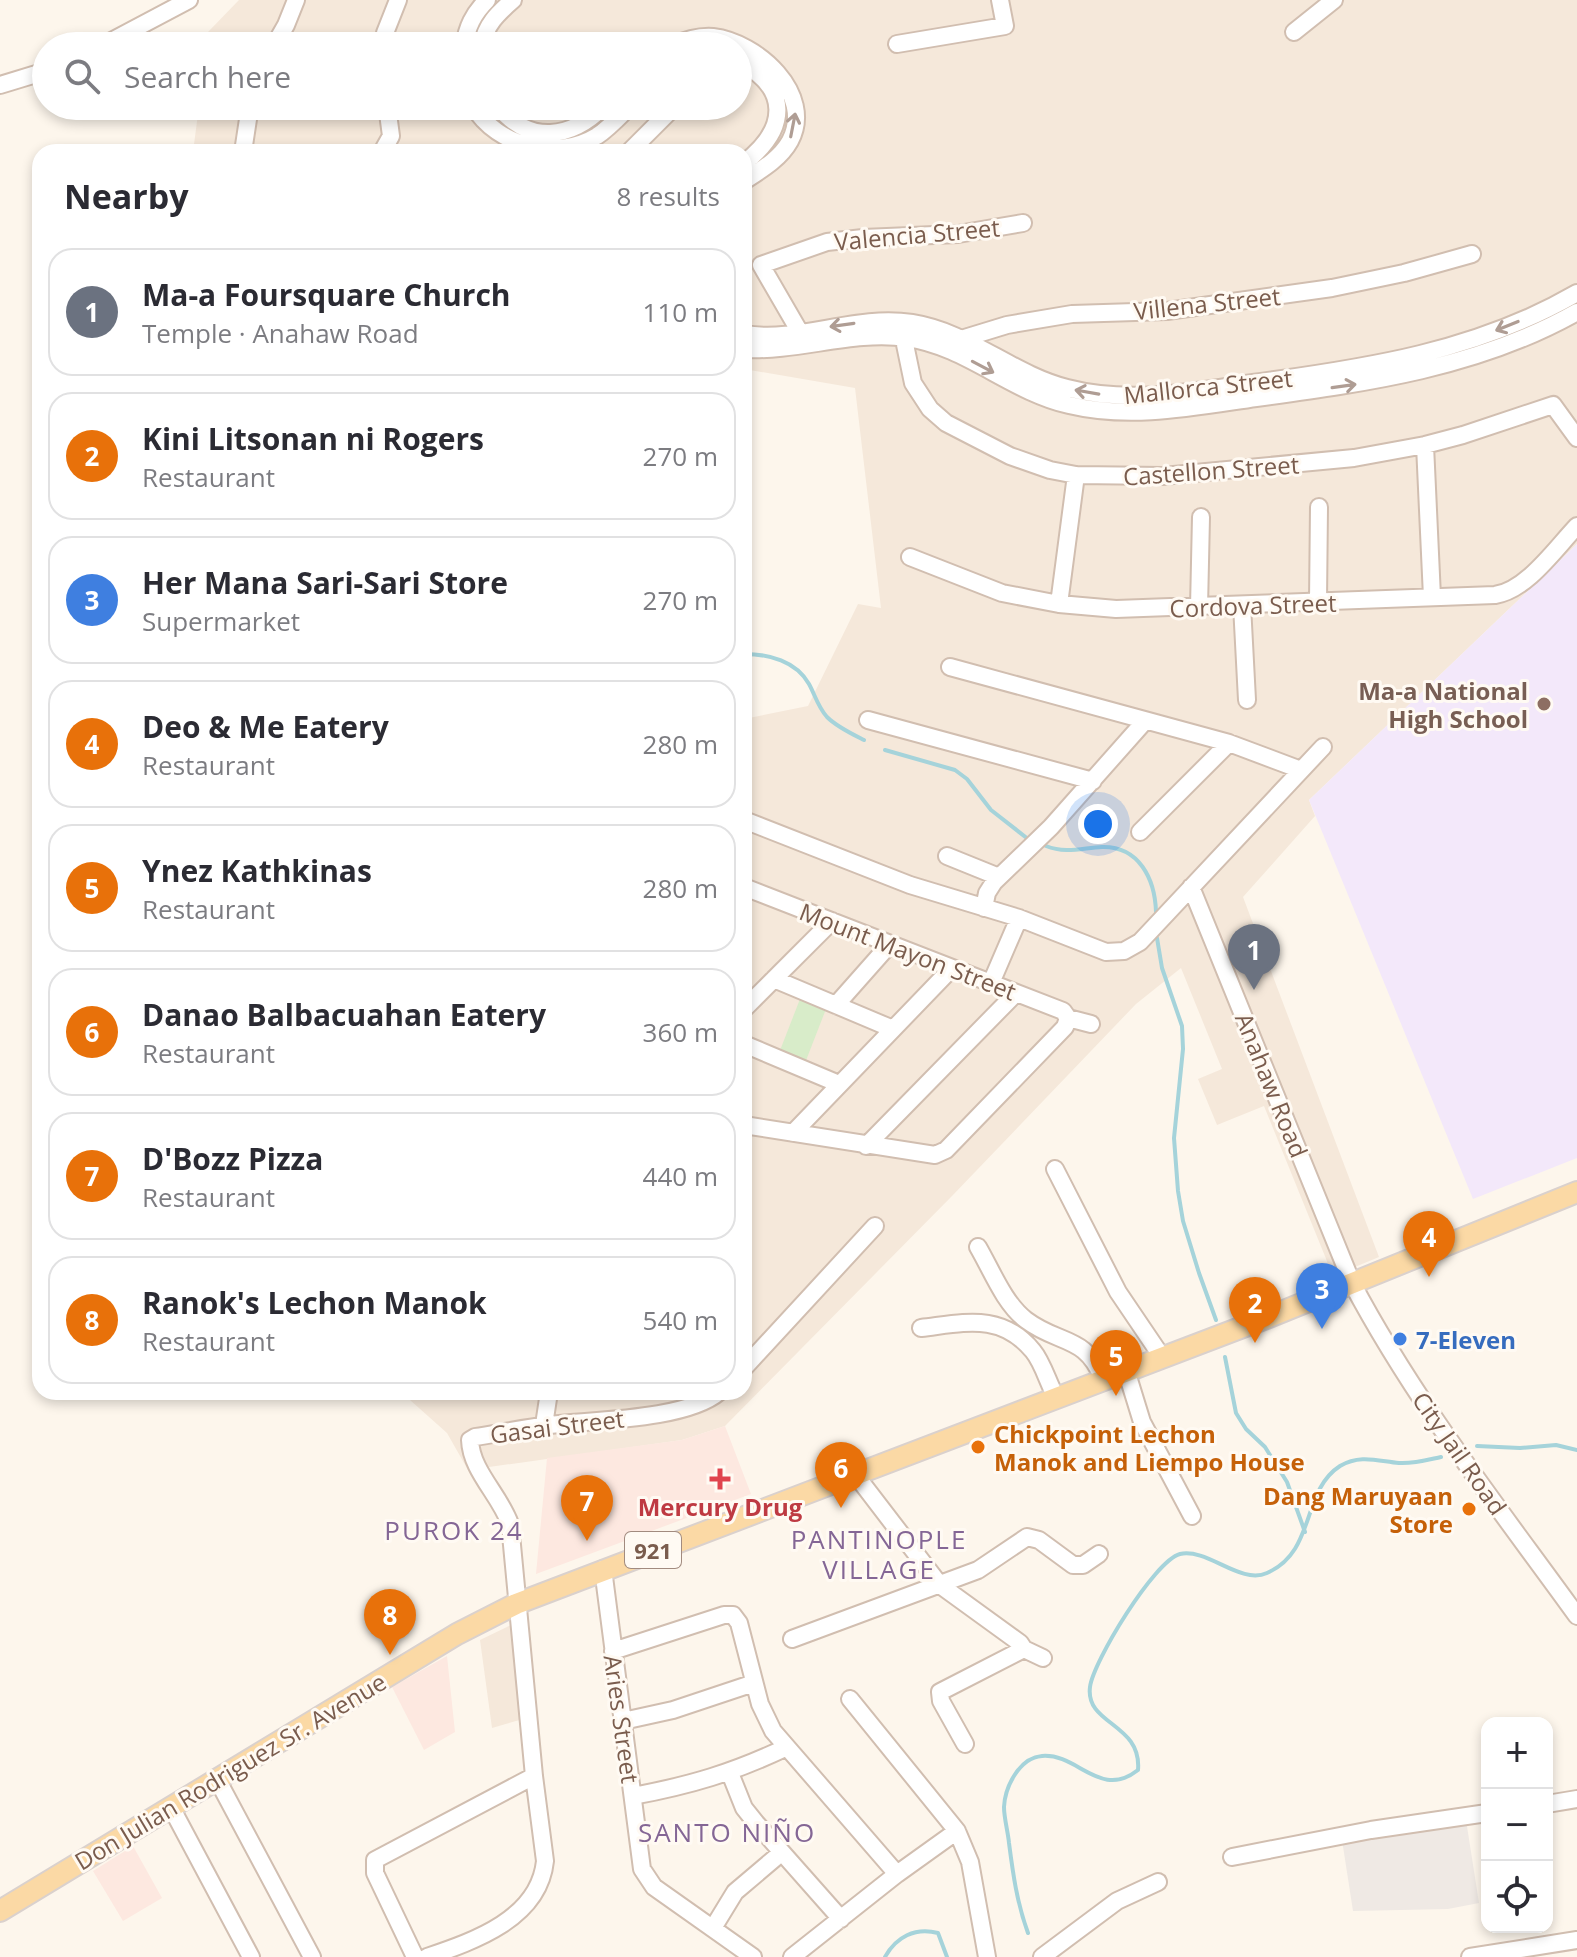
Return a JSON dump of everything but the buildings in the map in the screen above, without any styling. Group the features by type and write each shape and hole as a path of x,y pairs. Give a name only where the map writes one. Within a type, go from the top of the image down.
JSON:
{"main road":[{"name":"Don Julian Rodriguez Sr. Avenue","path":"0,1911 457,1634 516,1604 1162,1357 1577,1192"}],"street":[{"path":"128,32 189,0"},
{"path":"282,32 296,0"},
{"path":"385,32 398,0"},
{"path":"467,32 475,13 487,0"},
{"path":"487,32 496,15 513,0"},
{"path":"897,44 1005,26 1000,0"},
{"path":"1294,32 1334,0"},
{"path":"752,54 766,62 788,87 797,114 790,142 770,164 752,176"},
{"path":"752,69 769,85 778,106 769,141 752,156"},
{"path":"0,85 32,75"},
{"path":"244,144 248,120"},
{"path":"386,144 391,136 389,120"},
{"path":"484,120 514,141 529,143 572,129 588,120"},
{"path":"513,120 529,143"},
{"path":"577,144 607,129 616,120"},
{"path":"637,144 661,120"},
{"name":"Valencia Street","path":"804,338 761,265 827,242 958,234 1023,223"},
{"name":"Villena Street","path":"942,346 1007,325 1072,314 1167,311 1332,288 1404,273 1472,254"},
{"name":"Mallorca Street","path":"752,335 804,338 867,336 930,327 962,338 1020,370 1064,387 1106,395 1148,396 1346,371 1408,359 1464,343 1520,321 1577,293"},
{"name":"Mallorca Street","path":"902,329 1054,401 1087,409 1139,412 1398,378 1519,339 1577,312"},
{"name":"Castellon Street","path":"902,329 909,368 921,397 946,423 1010,456 1076,475 1133,477 1292,465 1425,445 1553,405 1577,438"},
{"name":"Mallorca Street","path":"752,348 804,338"},
{"path":"1425,445 1432,597"},
{"path":"1059,604 1076,475"},
{"path":"1318,602 1319,507"},
{"path":"1199,607 1201,517"},
{"name":"Cordova Street","path":"910,557 991,589 1059,604 1116,609 1495,595 1514,590 1577,526"},
{"path":"1242,605 1247,700"},
{"path":"950,667 1229,743 1301,770"},
{"path":"868,720 1093,781"},
{"path":"984,908 987,893 999,877 1093,781 1145,721"},
{"path":"1140,832 1229,743"},
{"path":"752,823 910,885 1019,918 1106,952 1124,951 1140,942 1323,747"},
{"path":"947,856 999,877"},
{"name":"Anahaw Road","path":"1191,887 1352,1283"},
{"name":"Mount Mayon Street","path":"752,890 1063,1011 1068,1018 1091,1024"},
{"path":"991,983 1019,918"},
{"path":"752,1001 832,921"},
{"path":"836,1005 890,944"},
{"path":"793,1133 952,968"},
{"path":"774,979 893,1029"},
{"path":"866,1146 1016,993"},
{"path":"752,1126 928,1155 946,1150 1065,1027 1068,1018"},
{"path":"752,1047 839,1084"},
{"path":"1055,1169 1118,1292 1162,1357"},
{"path":"752,1359 875,1226"},
{"path":"978,1247 1016,1309 1027,1321 1091,1354 1103,1379"},
{"name":"City Jail Road","path":"1352,1283 1372,1321 1439,1424 1577,1616"},
{"path":"921,1328 983,1321 1013,1332 1035,1353 1056,1397"},
{"path":"1126,1370 1142,1422 1192,1516"},
{"path":"544,1425 548,1400"},
{"name":"Gasai Street","path":"516,1604 510,1524 502,1503 473,1458 470,1440 544,1425 686,1409 707,1400"},
{"path":"855,1474 940,1585 1024,1649 1043,1658"},
{"path":"792,1639 988,1565 1027,1537 1039,1540 1073,1565 1083,1565 1099,1554"},
{"name":"Aries Street","path":"603,1569 639,1859 646,1880 753,1957"},
{"path":"427,1957 487,1932 520,1912 533,1898 544,1871 516,1604"},
{"path":"613,1651 733,1615 739,1623 760,1704 773,1731 897,1874"},
{"path":"965,1744 941,1701 940,1692 1024,1649"},
{"path":"623,1721 673,1710 754,1683"},
{"path":"850,1699 957,1831 970,1862 987,1957"},
{"path":"633,1796 730,1773 785,1748"},
{"path":"730,1773 744,1808 841,1919"},
{"path":"415,1957 375,1873 375,1860 534,1776"},
{"path":"217,1779 312,1957"},
{"path":"1553,1803 1577,1799"},
{"path":"171,1807 251,1957"},
{"path":"1232,1857 1371,1830 1481,1814"},
{"path":"792,1957 957,1831"},
{"path":"713,1928 735,1892 781,1853"},
{"path":"1042,1957 1117,1901 1158,1882"},
{"path":"1470,1957 1577,1940"}],"shaded area":[{"path":"239,0 1577,0 1577,544 1309,800 1315,816 1243,897 1379,1257 1333,1276 1264,1106 1217,1125 1198,1079 1222,1069 1181,968 1136,1004 752,1399 752,717 808,706 858,604 881,608 855,388 752,370 752,144 194,144 197,120 752,120 752,32 208,32"},
{"path":"1577,544 1577,1158 1473,1199 1309,800"},
{"path":"410,1400 751,1400 725,1426 682,1440 468,1470 447,1433"},
{"path":"725,1426 751,1494 536,1574 547,1458 682,1440"},
{"path":"513,1624 523,1719 492,1728 480,1640"},
{"path":"447,1656 455,1732 424,1750 392,1687"},
{"path":"1466,1820 1479,1903 1448,1909 1353,1911 1342,1840"},
{"path":"133,1846 162,1898 123,1921 93,1871"}],"green space":[{"path":"800,999 826,1009 805,1063 779,1053"}],"waterway":[{"path":"752,654 781,660 797,670 804,676 827,717 864,740"},
{"path":"885,750 955,770 967,779 991,810 1028,839"},
{"path":"1046,846 1067,850 1102,847 1126,852 1135,858 1148,877 1156,912"},
{"path":"1157,938 1162,968 1182,1026 1183,1049 1174,1138 1178,1191 1183,1221 1216,1320"},
{"path":"1225,1357 1236,1413 1246,1429 1265,1447 1287,1482 1305,1532"},
{"path":"1477,1446 1520,1448 1556,1445 1577,1450"},
{"path":"1028,1933 1016,1888 1005,1816 1007,1791 1020,1768 1042,1756 1067,1761 1100,1778 1112,1780 1124,1778 1138,1770 1137,1754 1131,1743 1096,1709 1091,1700 1090,1687 1113,1636 1155,1574 1180,1554 1202,1556 1246,1574 1267,1573 1294,1551 1319,1490 1340,1466 1362,1459 1404,1463 1441,1457"},
{"path":"885,1957 901,1939 922,1931 938,1933 947,1957"}],"place":[{"name":"Ma-a National High School","path":"1544,704"},
{"name":"Ma-a Foursquare Church","path":"1254,990"},
{"name":"Deo & Me Eatery","path":"1429,1277"},
{"name":"Her Mana Sari-Sari Store","path":"1322,1329"},
{"name":"7-Eleven","path":"1400,1339"},
{"name":"Kini Litsonan ni Rogers","path":"1255,1343"},
{"name":"Ynez Kathkinas","path":"1116,1396"},
{"name":"Chickpoint Lechon Manok and Liempo House","path":"978,1447"},
{"name":"Mercury Drug","path":"720,1479"},
{"name":"Danao Balbacuahan Eatery","path":"841,1508"},
{"name":"Dang Maruyaan Store","path":"1469,1509"},
{"name":"D'Bozz Pizza","path":"587,1541"},
{"name":"Ranok's Lechon Manok","path":"390,1655"}],"district":[{"name":"PUROK 24","path":"454,1530"},
{"name":"PANTINOPLE VILLAGE","path":"879,1554"},
{"name":"SANTO NIÑO","path":"727,1832"}]}
